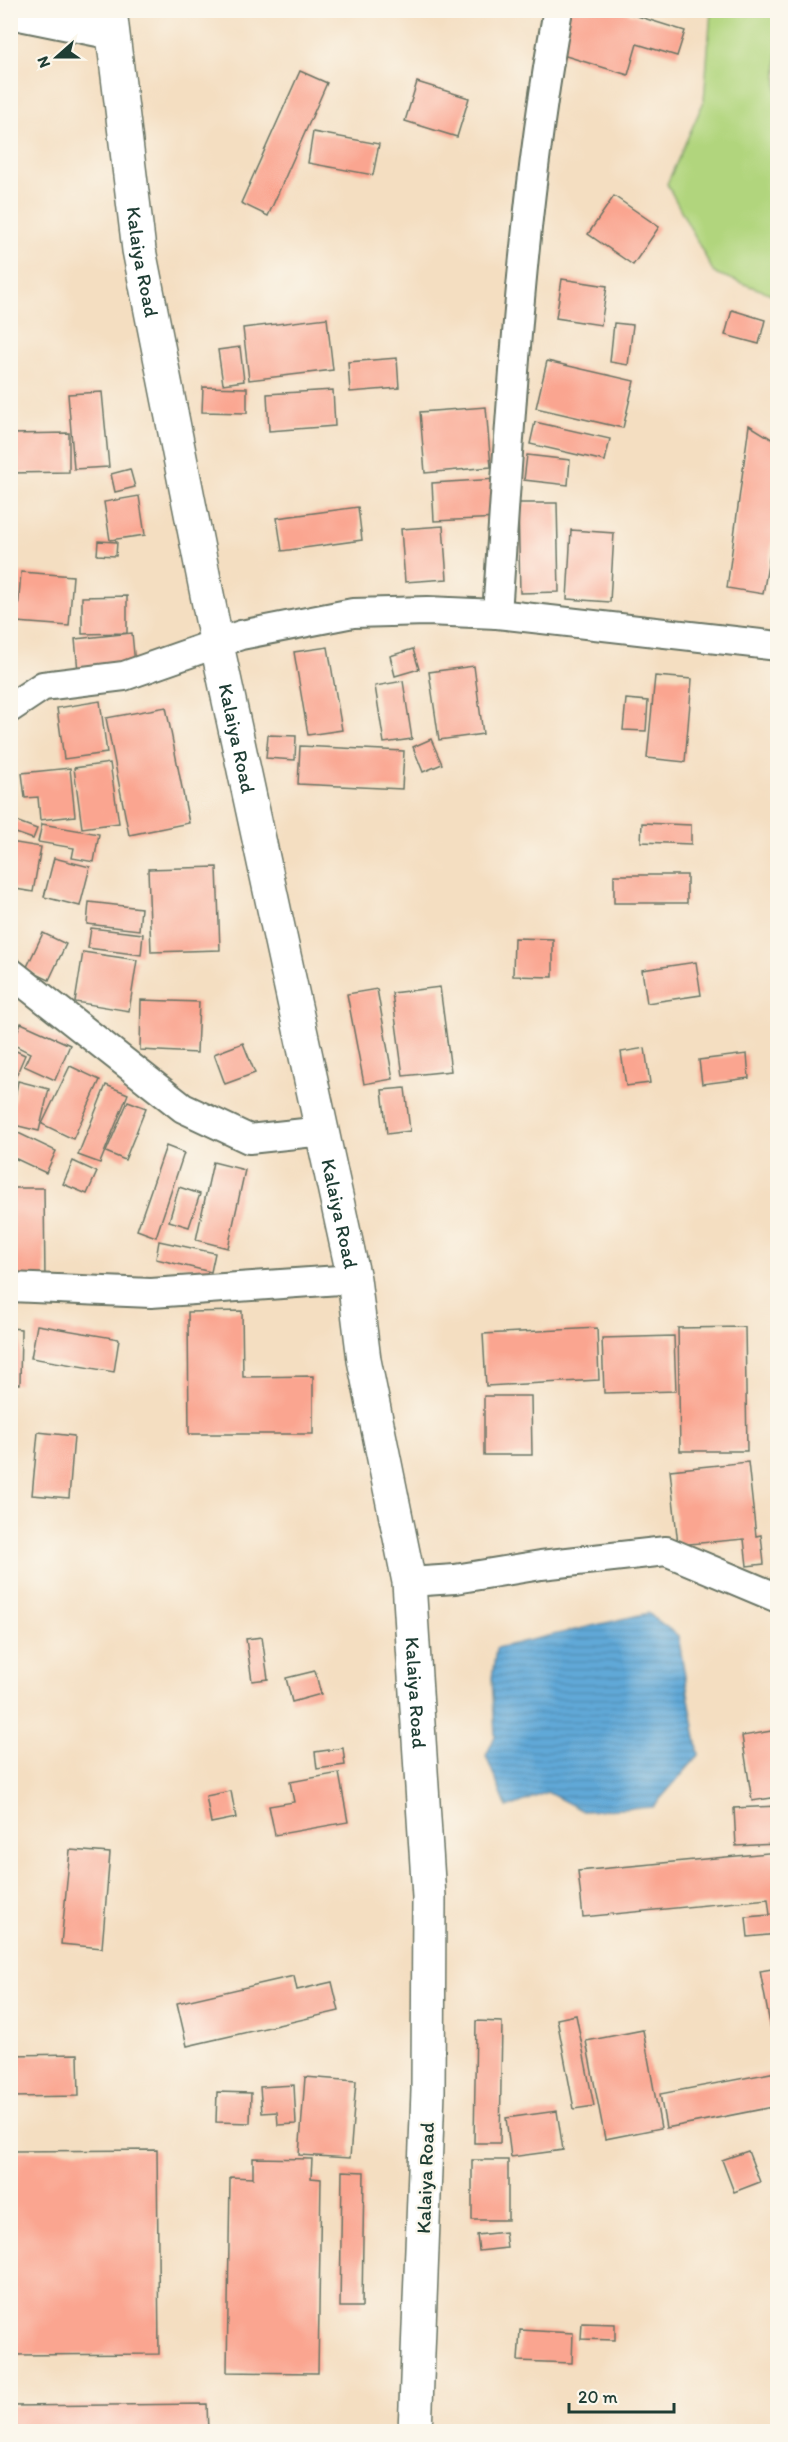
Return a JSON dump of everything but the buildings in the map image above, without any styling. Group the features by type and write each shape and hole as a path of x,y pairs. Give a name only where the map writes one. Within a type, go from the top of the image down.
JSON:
{"main road":[{"name":"Kalaiya Road","path":"112,23 139,250 279,944 323,1131 354,1279 364,1360 409,1582 429,1897 428,2091 415,2432"}],"street":[{"path":"497,614 518,317 540,107 558,10"},
{"path":"10,14 112,23"},
{"path":"10,708 42,686 124,676 264,629 353,613 427,611 497,614 777,646"},
{"path":"10,972 183,1108 249,1139 323,1131"},
{"path":"10,1287 151,1293 354,1279"},
{"path":"409,1582 455,1579 541,1565 666,1551 777,1598"}],"green space":[{"path":"711,11 777,11 777,296 714,273 667,184 704,101"}],"water":[{"path":"648,1613 678,1636 699,1755 653,1807 583,1811 547,1792 507,1808 486,1756 495,1736 492,1678 496,1648"}]}
